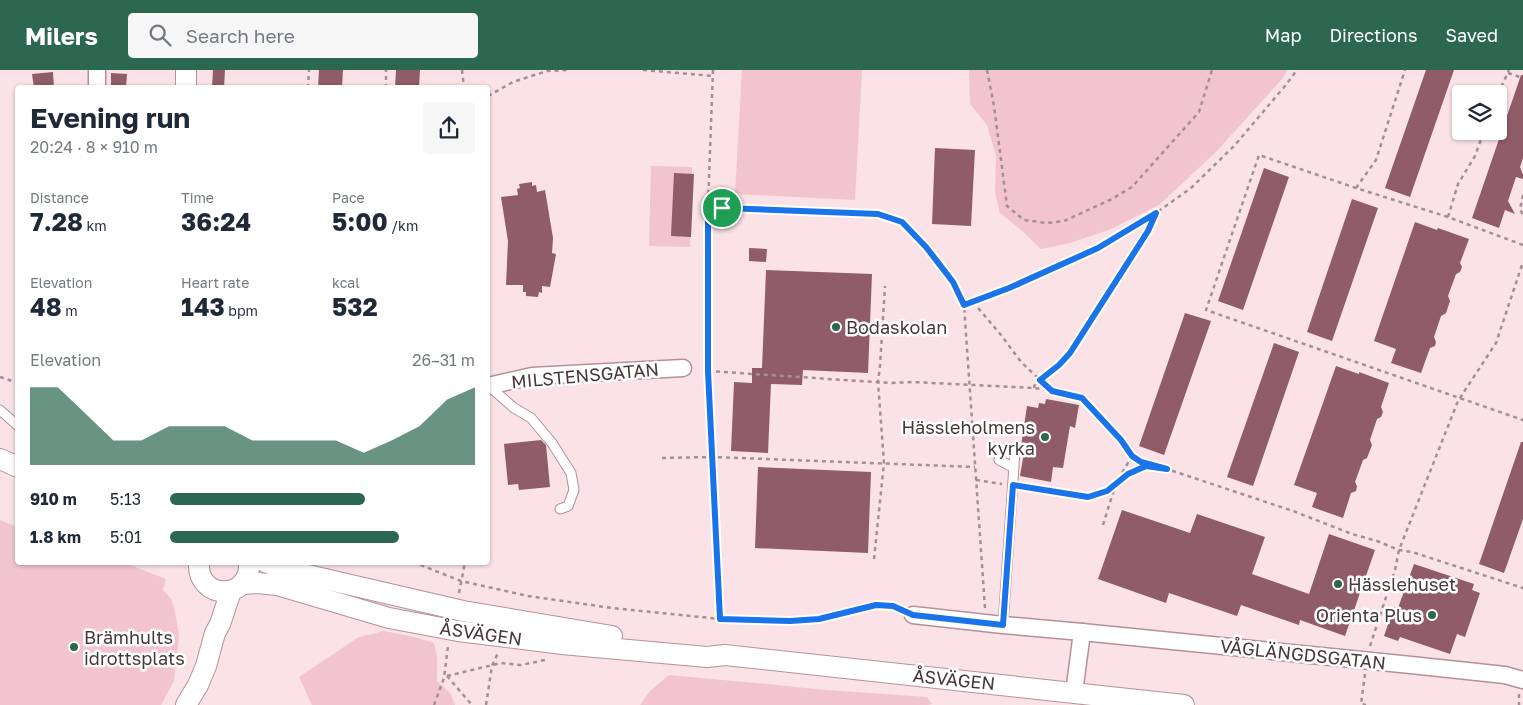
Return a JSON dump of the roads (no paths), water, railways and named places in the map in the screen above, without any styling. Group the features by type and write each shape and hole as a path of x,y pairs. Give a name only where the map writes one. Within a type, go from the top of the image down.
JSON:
{"street":[{"path":"97,70 97,85"},
{"path":"186,70 186,85"},
{"name":"MILSTENSGATAN","path":"490,386 532,376 683,368"},
{"path":"0,458 15,466"},
{"path":"186,705 198,685 206,666 215,633 236,588 248,574 249,565"},
{"name":"ÅSVÄGEN","path":"274,565 286,570 463,611 629,639 709,648 725,655"},
{"path":"200,570 213,606 212,623 215,633"},
{"name":"ÅSVÄGEN","path":"200,570 219,591 258,583 277,585 389,618 491,636 707,657 725,655 1184,705"},
{"name":"VÅGLÄNGDSGATAN","path":"913,615 1505,675 1521,683"},
{"path":"1074,693 1082,632"}],"lane":[{"path":"490,388 514,408 531,418 543,431 571,472 574,490 568,506 560,509"},
{"path":"0,410 15,423"},
{"path":"1003,625 1014,468"}],"place":[{"name":"Bodaskolan","path":"836,327"},
{"name":"Hässleholmens kyrka","path":"1045,437"},
{"name":"Hässlehuset","path":"1338,584"},
{"name":"Orienta Plus","path":"1432,615"},
{"name":"Brämhults idrottsplats","path":"74,647"}]}
